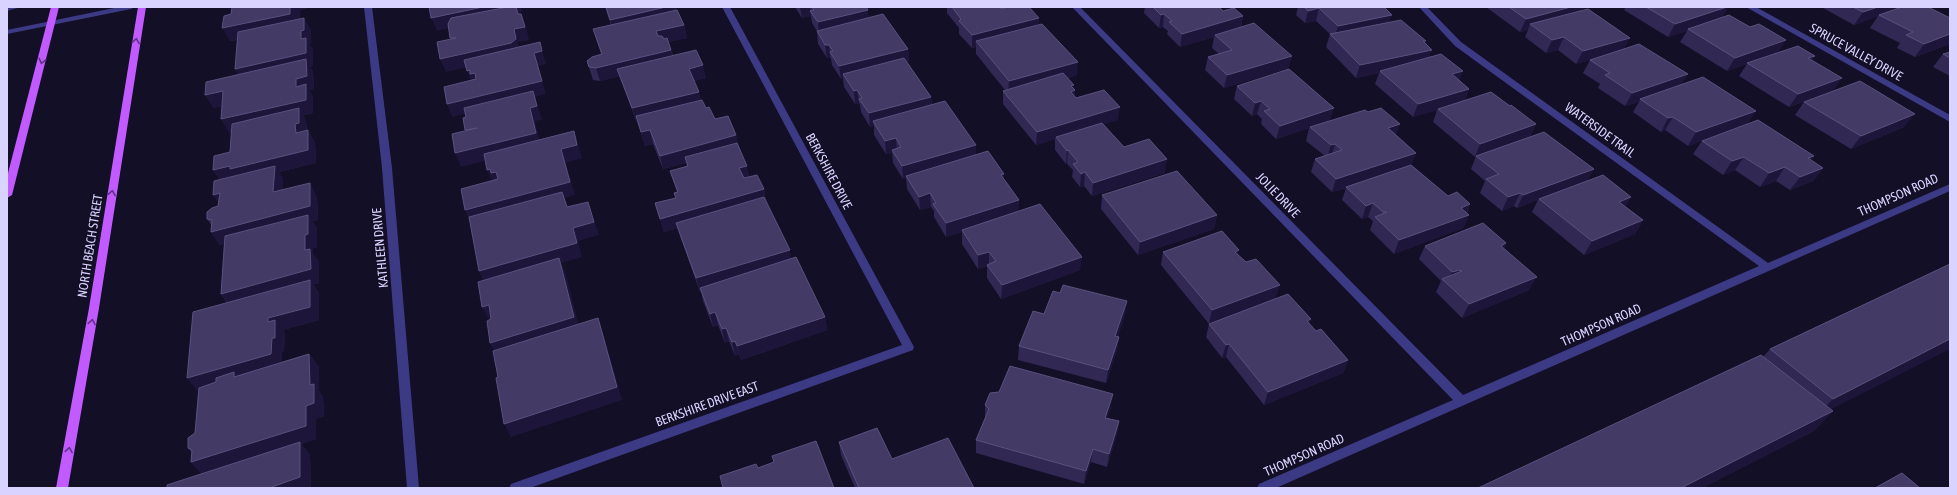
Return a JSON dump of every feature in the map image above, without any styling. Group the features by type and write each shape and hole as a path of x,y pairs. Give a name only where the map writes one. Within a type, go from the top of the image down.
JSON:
{"main road":[{"path":"7,195 55,7"},
{"name":"NORTH BEACH STREET","path":"62,488 94,308 142,7"}],"street":[{"path":"7,9 17,7"},
{"path":"7,32 132,7"},
{"name":"KATHLEEN DRIVE","path":"368,7 387,168 413,488"},
{"name":"BERKSHIRE DRIVE","path":"726,7 909,346"},
{"name":"JOLIE DRIVE","path":"1076,7 1462,401"},
{"name":"WATERSIDE TRAIL","path":"1423,7 1458,44 1767,267"},
{"name":"SPRUCE VALLEY DRIVE","path":"1750,7 1950,118"},
{"name":"THOMPSON ROAD","path":"1263,488 1950,187"},
{"name":"BERKSHIRE DRIVE EAST","path":"515,488 909,346"}],"building":[{"path":"232,7 290,7 290,14 222,28 224,16 231,14"},
{"path":"429,7 483,7 431,18"},
{"path":"508,7 516,7 518,14 521,14 525,27 514,29 516,39 511,43 440,59 437,42 456,38 450,38 448,24 451,18"},
{"path":"606,7 666,7 610,20"},
{"path":"812,7 866,7 868,10 818,22 810,11 814,10"},
{"path":"952,7 1000,7 1001,9 1008,7 1029,7 1039,18 972,35 959,21 961,19"},
{"path":"1153,7 1219,7 1223,11 1234,8 1243,16 1182,34 1169,22 1172,21 1164,14 1161,15"},
{"path":"1304,7 1384,7 1392,15 1338,26 1319,8 1308,11"},
{"path":"1509,7 1571,7 1526,19"},
{"path":"1646,7 1727,7 1675,24"},
{"path":"1853,7 1878,7 1863,12"},
{"path":"1902,7 1928,7 1950,18 1950,34 1924,44 1906,35 1913,32 1879,15"},
{"path":"1588,9 1630,38 1583,51 1564,37 1552,40 1530,24"},
{"path":"677,10 684,25 656,31 658,36 662,36 664,39 667,38 671,50 596,68 589,67 587,61 592,57 602,54 593,29"},
{"path":"883,14 908,49 839,66 830,52 833,51 829,45 825,45 817,31"},
{"path":"1729,15 1750,27 1759,24 1786,40 1735,58 1688,29"},
{"path":"304,18 304,30 301,31 301,39 306,38 306,53 235,69 238,32"},
{"path":"1401,20 1426,41 1423,41 1432,50 1360,65 1330,34"},
{"path":"1254,23 1292,56 1227,75 1208,57 1232,50 1215,35"},
{"path":"1042,24 1078,62 1009,81 976,41"},
{"path":"540,42 542,51 534,53 542,81 447,104 444,87 476,79 475,73 470,74 470,70 467,71 464,60"},
{"path":"1639,44 1688,74 1632,93 1605,75 1610,73 1590,60"},
{"path":"1798,46 1815,56 1808,58 1842,78 1798,94 1747,63"},
{"path":"696,50 703,65 689,69 699,92 632,108 617,69"},
{"path":"1950,52 1950,58 1943,54"},
{"path":"1441,54 1463,71 1452,74 1469,89 1418,104 1380,71"},
{"path":"904,58 931,97 869,113 859,99 862,98 857,90 854,91 843,74"},
{"path":"306,59 307,76 296,79 296,87 306,84 306,100 221,119 223,91 205,95 206,82"},
{"path":"1289,69 1334,108 1280,126 1264,111 1270,109 1261,101 1255,103 1237,86"},
{"path":"1063,73 1074,85 1071,86 1075,90 1071,92 1076,98 1104,90 1120,107 1037,132 1003,91"},
{"path":"1703,77 1756,111 1696,132 1673,117 1668,118 1640,99"},
{"path":"1860,81 1915,114 1861,136 1804,102"},
{"path":"533,91 537,106 530,108 536,133 455,153 452,134 477,128 465,130 463,118 466,117 464,108"},
{"path":"1491,92 1536,124 1480,144 1438,109"},
{"path":"702,100 706,108 709,107 715,119 728,116 736,135 660,156 650,130 641,132 636,116"},
{"path":"945,101 976,145 902,166 892,150 901,147 896,138 885,141 873,121"},
{"path":"299,108 299,123 295,124 296,133 308,130 308,150 230,169 230,166 213,170 214,156 230,152 232,124"},
{"path":"1381,108 1400,124 1388,128 1416,153 1336,179 1315,159 1342,150 1335,144 1331,145 1310,127 1365,110 1368,112"},
{"path":"1758,120 1814,156 1808,158 1823,168 1800,177 1785,167 1769,173 1744,157 1732,161 1702,141"},
{"path":"1102,123 1124,147 1149,139 1167,159 1093,183 1085,172 1081,174 1073,164 1078,162 1056,137"},
{"path":"574,131 577,145 561,149 570,182 465,210 461,189 498,179 496,172 491,173 490,169 487,170 484,154"},
{"path":"1544,132 1594,169 1523,195 1520,193 1508,197 1486,179 1499,174 1476,156"},
{"path":"737,143 747,166 739,168 744,178 757,175 764,189 660,219 655,203 676,198 674,193 678,192 670,171 688,166 685,157"},
{"path":"988,151 1004,174 1001,175 1019,200 946,223 933,204 936,203 930,193 919,197 906,176"},
{"path":"1411,165 1448,196 1457,192 1470,204 1461,208 1469,215 1399,240 1375,217 1387,212 1383,212 1373,203 1366,206 1346,187"},
{"path":"275,166 273,192 310,183 310,206 211,232 212,220 207,219 207,212 218,206 220,193 213,195 214,181"},
{"path":"1177,171 1217,215 1140,242 1102,195"},
{"path":"1603,175 1631,197 1619,202 1643,220 1592,241 1539,199"},
{"path":"562,192 567,207 588,202 594,222 573,228 577,243 479,271 469,217"},
{"path":"764,197 790,250 696,278 676,223"},
{"path":"1040,204 1082,257 1002,285 987,265 996,261 989,252 978,255 962,230"},
{"path":"308,215 308,234 305,235 305,250 310,249 311,269 221,294 225,236"},
{"path":"1483,223 1506,243 1501,246 1537,277 1469,304 1442,279 1462,271 1452,272 1425,246"},
{"path":"1222,231 1239,250 1235,252 1246,262 1256,259 1280,285 1212,310 1163,252"},
{"path":"796,257 825,317 737,346 735,341 732,342 726,328 722,329 715,312 710,314 700,288"},
{"path":"559,258 574,317 490,343 487,321 491,319 489,305 482,307 478,282"},
{"path":"1950,264 1950,339 1833,399 1770,349"},
{"path":"310,280 310,307 268,318 268,322 275,320 275,338 272,338 271,354 187,378 193,312"},
{"path":"1063,285 1127,301 1115,336 1119,337 1108,370 1019,346 1033,311 1044,314 1053,291 1060,293"},
{"path":"1288,294 1311,319 1307,321 1316,331 1321,329 1348,360 1268,392 1229,344 1226,345 1209,324"},
{"path":"598,318 617,387 504,424 493,351"},
{"path":"309,354 310,385 314,384 314,403 306,406 306,426 191,462 192,450 188,448 188,438 195,433 199,388 216,382 216,378 234,372 234,377"},
{"path":"1761,355 1833,411 1681,488 1478,488"},
{"path":"1010,366 1113,394 1105,418 1119,421 1109,454 1093,449 1086,471 976,440 989,409 985,405 990,393 999,392"},
{"path":"877,428 892,459 948,438 974,488 859,488 839,442"},
{"path":"816,441 834,488 723,488 720,476 756,464 758,468 774,462 772,456"},
{"path":"300,442 300,477 269,488 167,488 167,485"},
{"path":"1902,473 1920,488 1875,488"}]}
